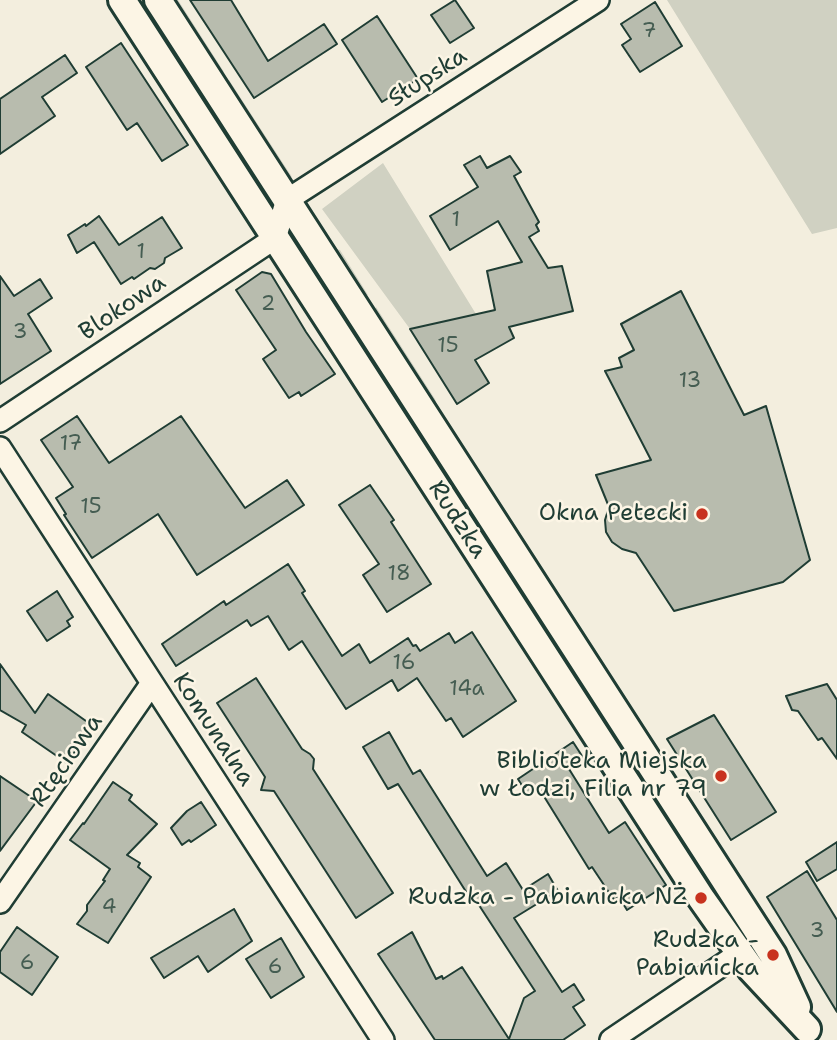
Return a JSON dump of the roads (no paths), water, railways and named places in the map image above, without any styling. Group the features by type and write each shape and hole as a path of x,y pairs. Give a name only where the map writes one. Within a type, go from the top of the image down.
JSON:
{"street":[{"name":"Rudzka","path":"122,0 678,863 751,969 810,1034"},
{"name":"Rudzka","path":"158,0 773,955 810,1034"},
{"name":"Słupska","path":"287,200 598,0"},
{"path":"275,238 287,200"},
{"name":"Blokowa","path":"0,421 275,238"},
{"name":"Komunalna","path":"0,448 383,1040"},
{"name":"Rtęciowa","path":"0,902 152,683"},
{"path":"611,1040 740,953"}],"place":[{"name":"Okna Petecki","path":"702,514"},
{"name":"Biblioteka Miejska w Łodzi, Filia nr 79","path":"721,776"},
{"name":"Rudzka - Pabianicka NŻ","path":"701,898"},
{"name":"Rudzka - Pabianicka","path":"773,955"}]}
